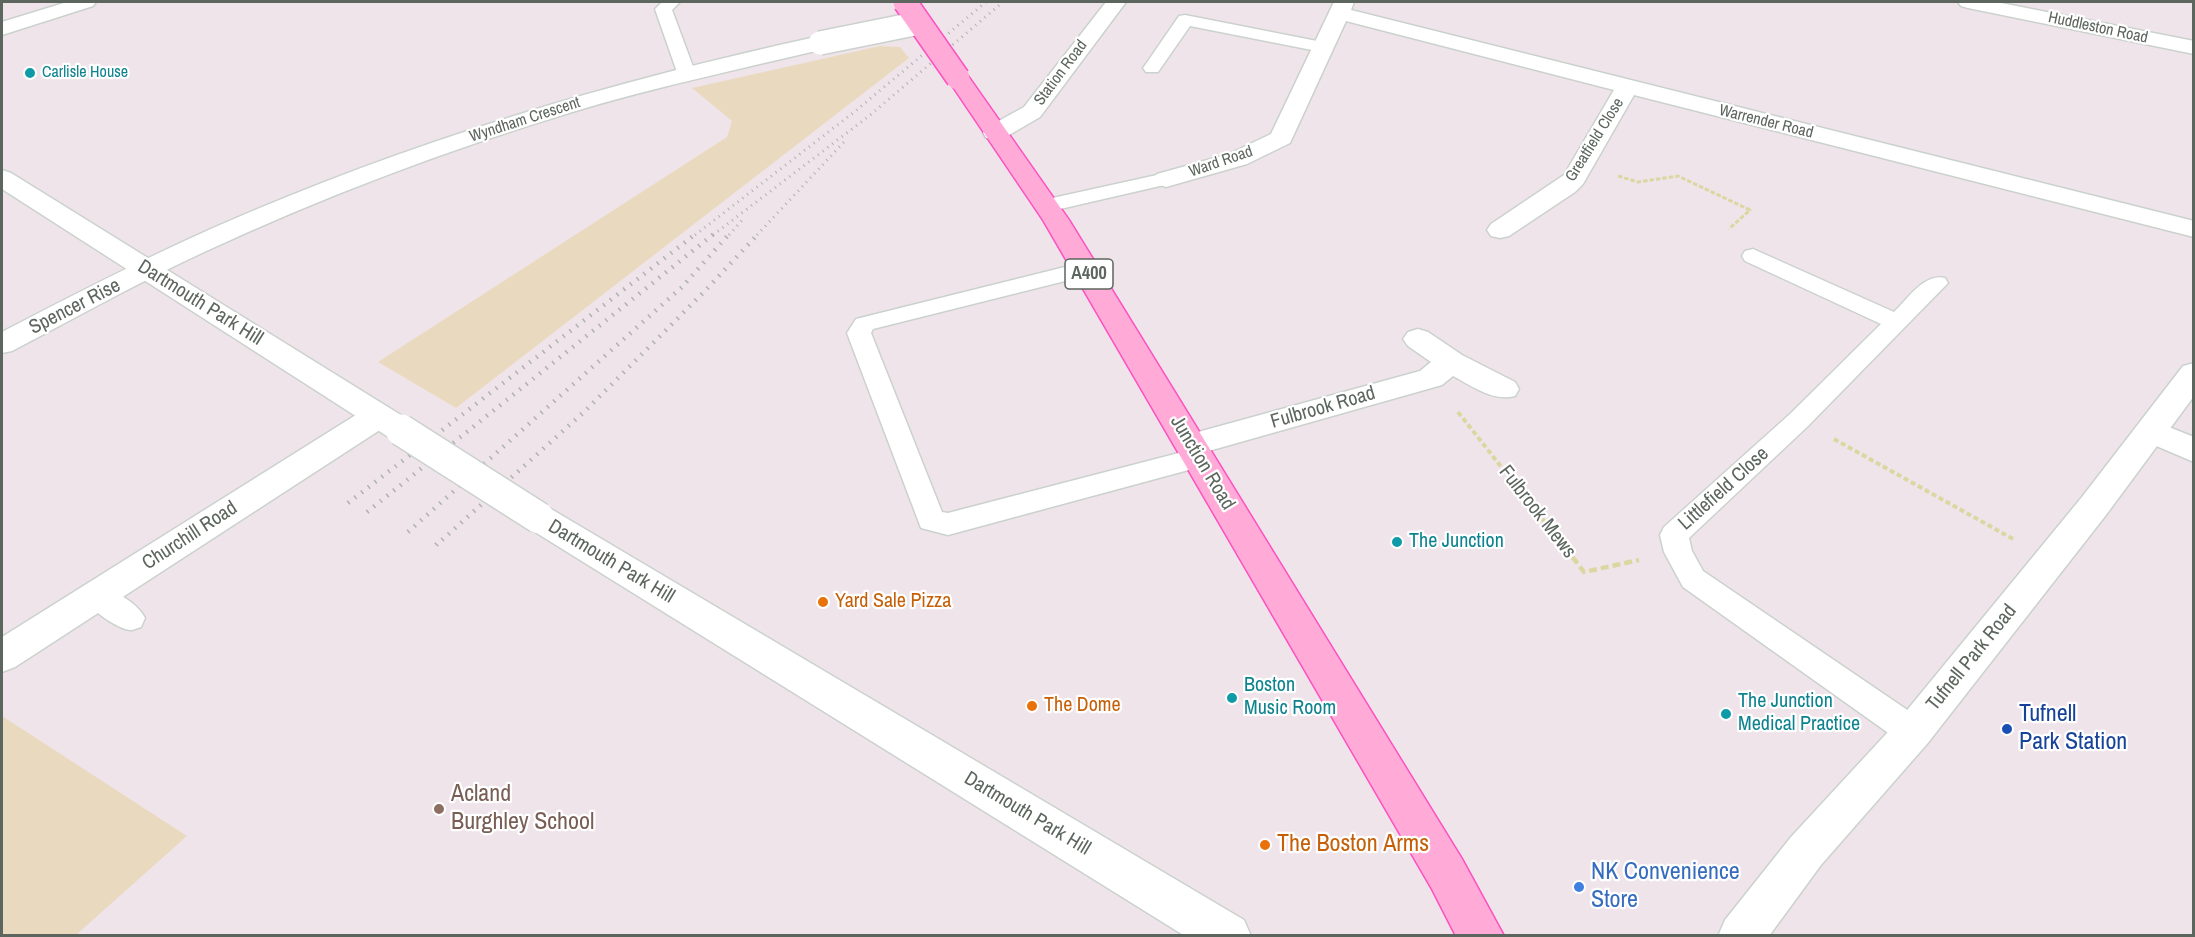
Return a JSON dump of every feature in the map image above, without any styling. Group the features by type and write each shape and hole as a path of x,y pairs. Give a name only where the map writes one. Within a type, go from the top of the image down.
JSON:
{"main road":[{"name":"Junction Road","path":"905,2 1047,206 1447,873 1481,936"}],"street":[{"path":"2,29 86,2"},
{"name":"Station Road","path":"995,133 1032,112 1116,2"},
{"name":"Huddleston Road","path":"1968,2 2193,48"},
{"name":"Ward Road","path":"1166,179 1238,159 1281,138 1341,7"},
{"name":"Warrender Road","path":"1341,7 1627,87 2193,229"},
{"name":"Wyndham Crescent","path":"147,270 253,220 359,178 567,106 686,72 919,23"},
{"name":"Greatfield Close","path":"1500,230 1566,187 1574,179 1627,87"},
{"name":"Dartmouth Park Hill","path":"2,177 539,518 1228,936"},
{"name":"Spencer Rise","path":"2,344 147,270"},
{"path":"1418,339 1441,370 1504,389"},
{"name":"Fulbrook Road","path":"1195,452 1441,370"},
{"name":"Tufnell Park Road","path":"1741,936 1806,851 1913,732 2151,431 2193,373"},
{"name":"Churchill Road","path":"2,656 96,596 390,423"},
{"path":"2151,431 2193,451"}],"lane":[{"path":"672,2 663,9 686,72"},
{"path":"1152,68 1198,2"},
{"path":"1185,20 1322,48"},
{"name":"Ward Road","path":"1047,206 1166,179"},
{"path":"1754,256 1898,323"},
{"path":"1085,268 864,324 859,333 932,521 948,524 1195,452"},
{"name":"Littlefield Close","path":"1913,732 1693,579 1678,552 1674,535 1799,420 1937,283"},
{"path":"96,596 130,618"}],"path":[{"path":"1616,175 1638,182 1678,176 1750,210 1715,241 1754,256"},
{"name":"Fulbrook Mews","path":"1441,370 1584,572 1678,552"},
{"path":"1799,420 2050,560"}],"shaded area":[{"path":"880,46 900,47 909,58 456,408 378,362 727,137 732,121 692,88"},
{"path":"2,716 187,836 76,935 2,935"}],"railway":[{"path":"695,235 853,113 986,2"},
{"path":"713,235 869,116 1003,2"},
{"path":"757,235 844,142"},
{"path":"729,235 745,217"},
{"path":"348,503 697,233"},
{"path":"367,512 715,233"},
{"path":"408,532 682,287 730,233"},
{"path":"442,540 584,412 703,293 759,233"},
{"path":"436,545 443,538"}],"place":[{"name":"Carlisle House","path":"30,73"},
{"name":"The Junction","path":"1397,542"},
{"name":"Yard Sale Pizza","path":"823,602"},
{"name":"Boston Music Room","path":"1232,698"},
{"name":"The Dome","path":"1032,706"},
{"name":"The Junction Medical Practice","path":"1726,714"},
{"name":"Tufnell Park Station","path":"2007,729"},
{"name":"Acland Burghley School","path":"439,809"},
{"name":"The Boston Arms","path":"1265,845"},
{"name":"NK Convenience Store","path":"1579,887"}]}
